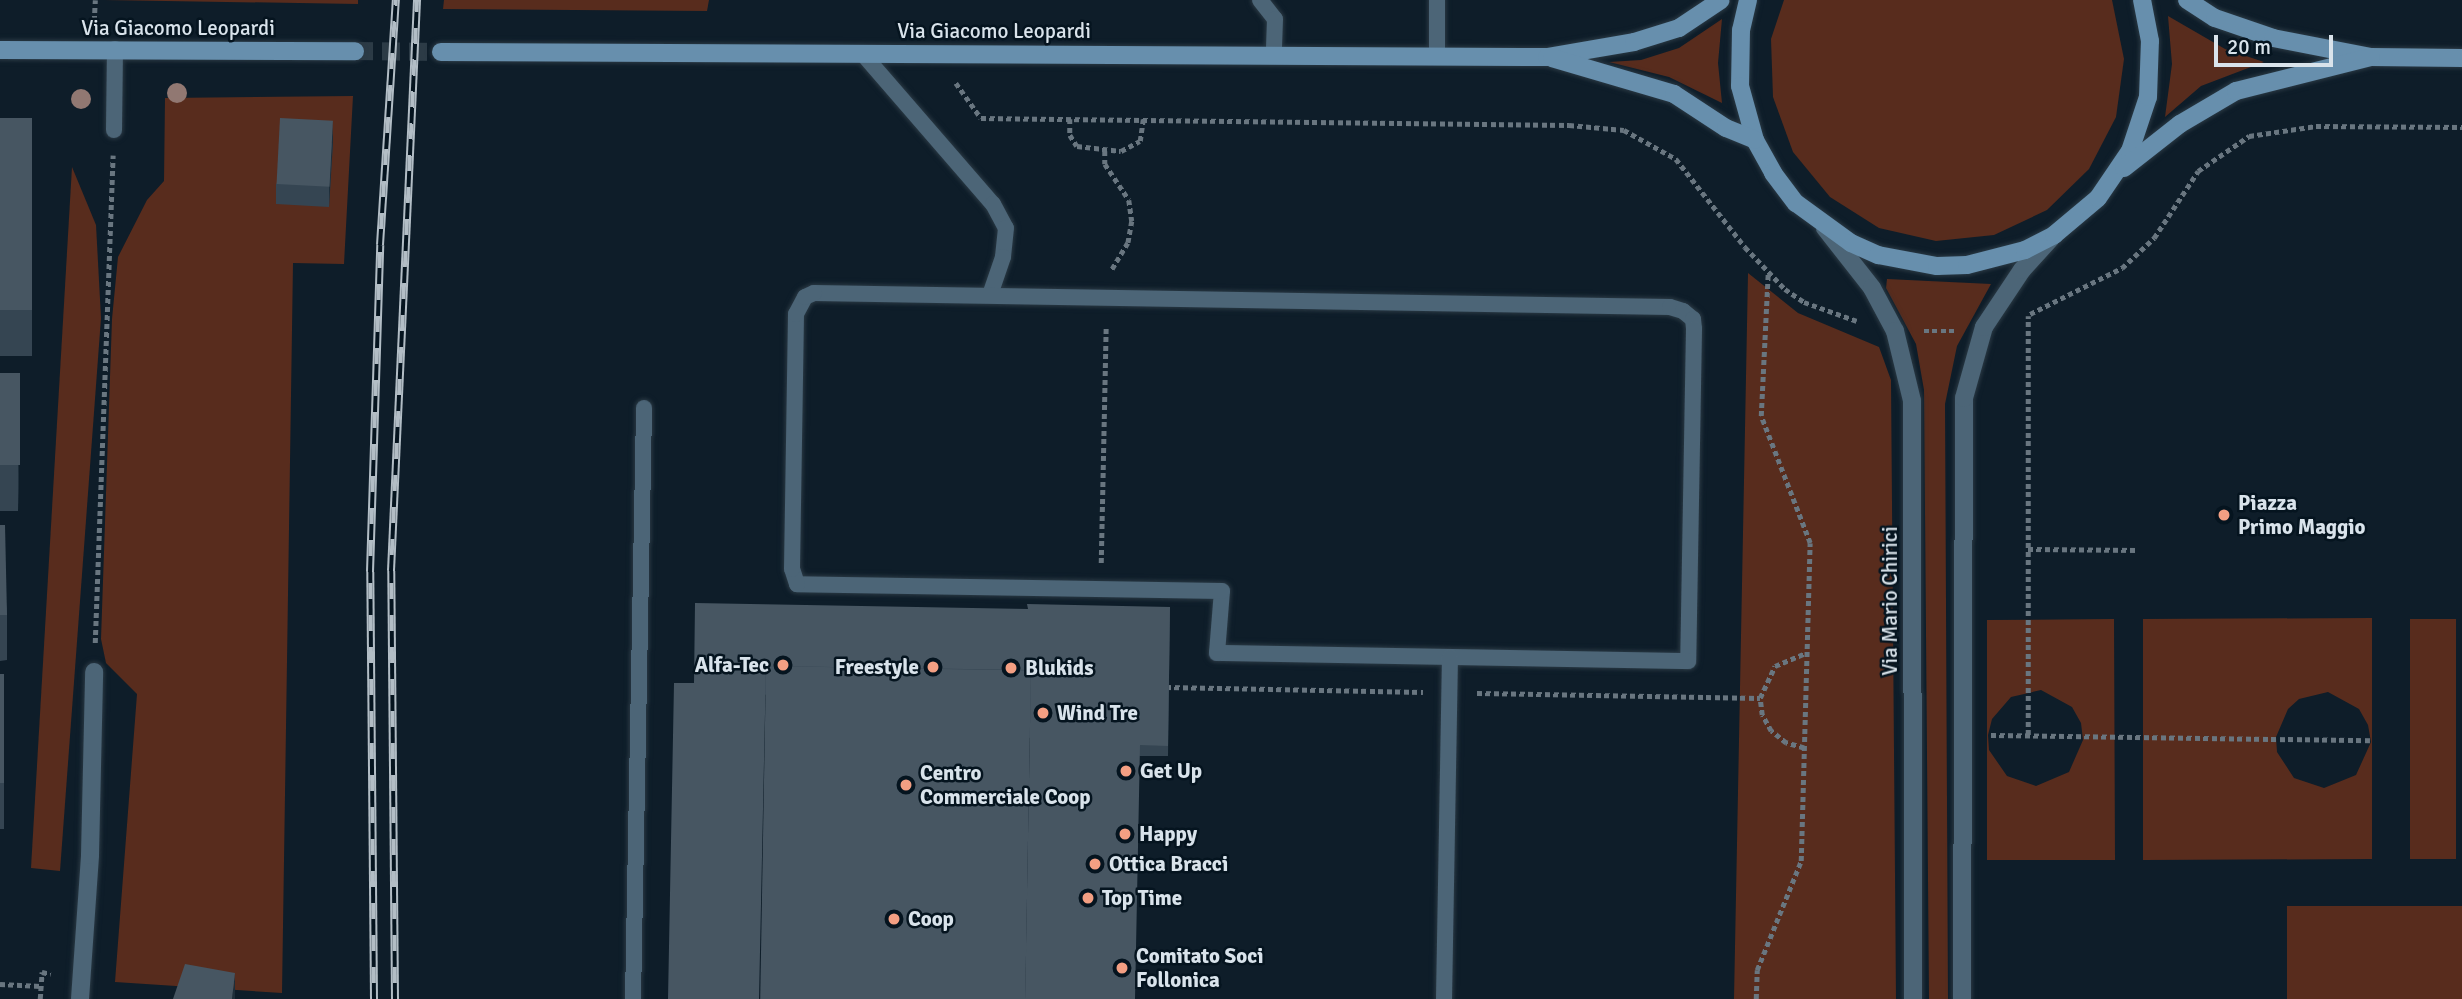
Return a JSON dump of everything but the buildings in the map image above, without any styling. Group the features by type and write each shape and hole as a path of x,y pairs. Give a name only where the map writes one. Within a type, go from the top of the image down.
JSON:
{"main road":[{"name":"Via Giacomo Leopardi","path":"441,52 1547,57 1634,42 1679,28 1721,0"},
{"path":"1748,0 1741,30 1740,86 1755,140 1773,173 1825,228 1878,255 1937,266 1996,259 2054,235 2098,198 2115,175 2133,142 2148,97 2150,41 2142,0"},
{"path":"2187,0 2215,18 2273,38 2371,57 2462,58"},
{"name":"Via Giacomo Leopardi","path":"0,50 355,51"},
{"name":"Via Giacomo Leopardi","path":"1547,57 1674,94 1726,128 1755,140"},
{"path":"2115,175 2180,124 2236,91 2371,57"}],"street":[{"name":"Via Mario Chirici","path":"1825,228 1872,288 1895,331 1912,401 1913,999"},
{"path":"1962,999 1962,415 1975,347 1984,327 2022,270 2054,235"},
{"path":"80,999 90,855 94,672"}],"lane":[{"path":"1259,0 1275,19 1274,55"},
{"path":"1437,0 1437,56"},
{"path":"114,130 115,49"},
{"path":"862,53 1000,216 1006,228 1003,257 990,295"},
{"path":"814,293 1107,298 1670,307 1692,319 1688,661 1217,653 1222,591 805,584 793,579 796,314 805,297 814,293"},
{"path":"633,999 644,408"},
{"path":"1444,999 1450,657"}],"path":[{"path":"936,53 981,118 1569,125 1624,130 1676,159 1769,274 1804,302 1895,331 1984,327 2028,315 2122,268 2154,238 2198,171 2249,136 2316,126 2462,127"},
{"path":"1070,119 1070,135 1077,146 1105,151 1135,147 1143,135 1143,120"},
{"path":"94,672 114,130"},
{"path":"1101,589 1108,275 1128,243 1132,221 1129,200 1105,164 1105,151"},
{"path":"1756,999 1756,970 1801,862 1810,543 1762,416 1769,274"},
{"path":"2028,315 2028,735"},
{"path":"2028,549 2137,550"},
{"path":"1804,748 1786,743 1771,731 1762,715 1760,698 1775,666 1806,653"},
{"path":"1155,687 1169,687"},
{"path":"1962,735 2370,740"},
{"path":"40,999 42,972 51,972"},
{"path":"0,984 41,986"}],"shaded area":[{"path":"104,0 358,0 358,4"},
{"path":"444,0 709,0 707,11 443,9"},
{"path":"1784,0 2112,0 2124,59 2116,117 2089,169 2047,210 1994,235 1936,241 1879,228 1830,197 1793,152 1773,97 1771,39"},
{"path":"2168,16 2225,49 2264,62 2201,86 2165,117 2172,64"},
{"path":"1722,19 1718,63 1722,103 1669,77 1609,62 1641,60 1679,48"},
{"path":"353,96 344,264 293,263 282,993 115,982 137,694 106,663 101,639 112,319 118,257 147,200 164,181 165,98"},
{"path":"72,167 96,225 101,318 60,871 31,868"},
{"path":"1748,273 1798,313 1879,347 1891,380 1896,999 1734,999"},
{"path":"1887,279 1991,284 1957,346 1945,404 1948,999 1929,999 1924,390 1916,344 1886,288"},
{"path":"2372,618 2372,859 2143,860 2143,619","holes":["2328,692 2359,709 2368,725 2371,742 2356,775 2324,788 2294,778 2277,752 2276,737 2288,709 2299,699"]},
{"path":"2114,619 2115,860 1987,860 1987,620","holes":["2041,690 2072,707 2081,723 2083,740 2069,772 2036,786 2007,776 1989,750 1988,735 1992,719 2011,697"]},
{"path":"2410,619 2456,619 2456,859 2410,859"},
{"path":"2287,906 2462,906 2462,999 2287,999"}],"tunnel":[{"path":"355,51 441,52"}],"railway":[{"path":"374,999 370,572 380,245 396,0"},
{"path":"395,999 391,571 417,0"}],"place":[{"name":"Piazza Primo Maggio","path":"2224,515"},
{"name":"Alfa-Tec","path":"783,665"},
{"name":"Freestyle","path":"933,667"},
{"name":"Blukids","path":"1011,668"},
{"name":"Wind Tre","path":"1043,713"},
{"name":"Get Up","path":"1126,771"},
{"name":"Centro Commerciale Coop","path":"906,785"},
{"name":"Happy","path":"1125,834"},
{"name":"Ottica Bracci","path":"1095,864"},
{"name":"Top Time","path":"1088,898"},
{"name":"Coop","path":"894,919"},
{"name":"Comitato Soci Follonica","path":"1122,968"}]}
